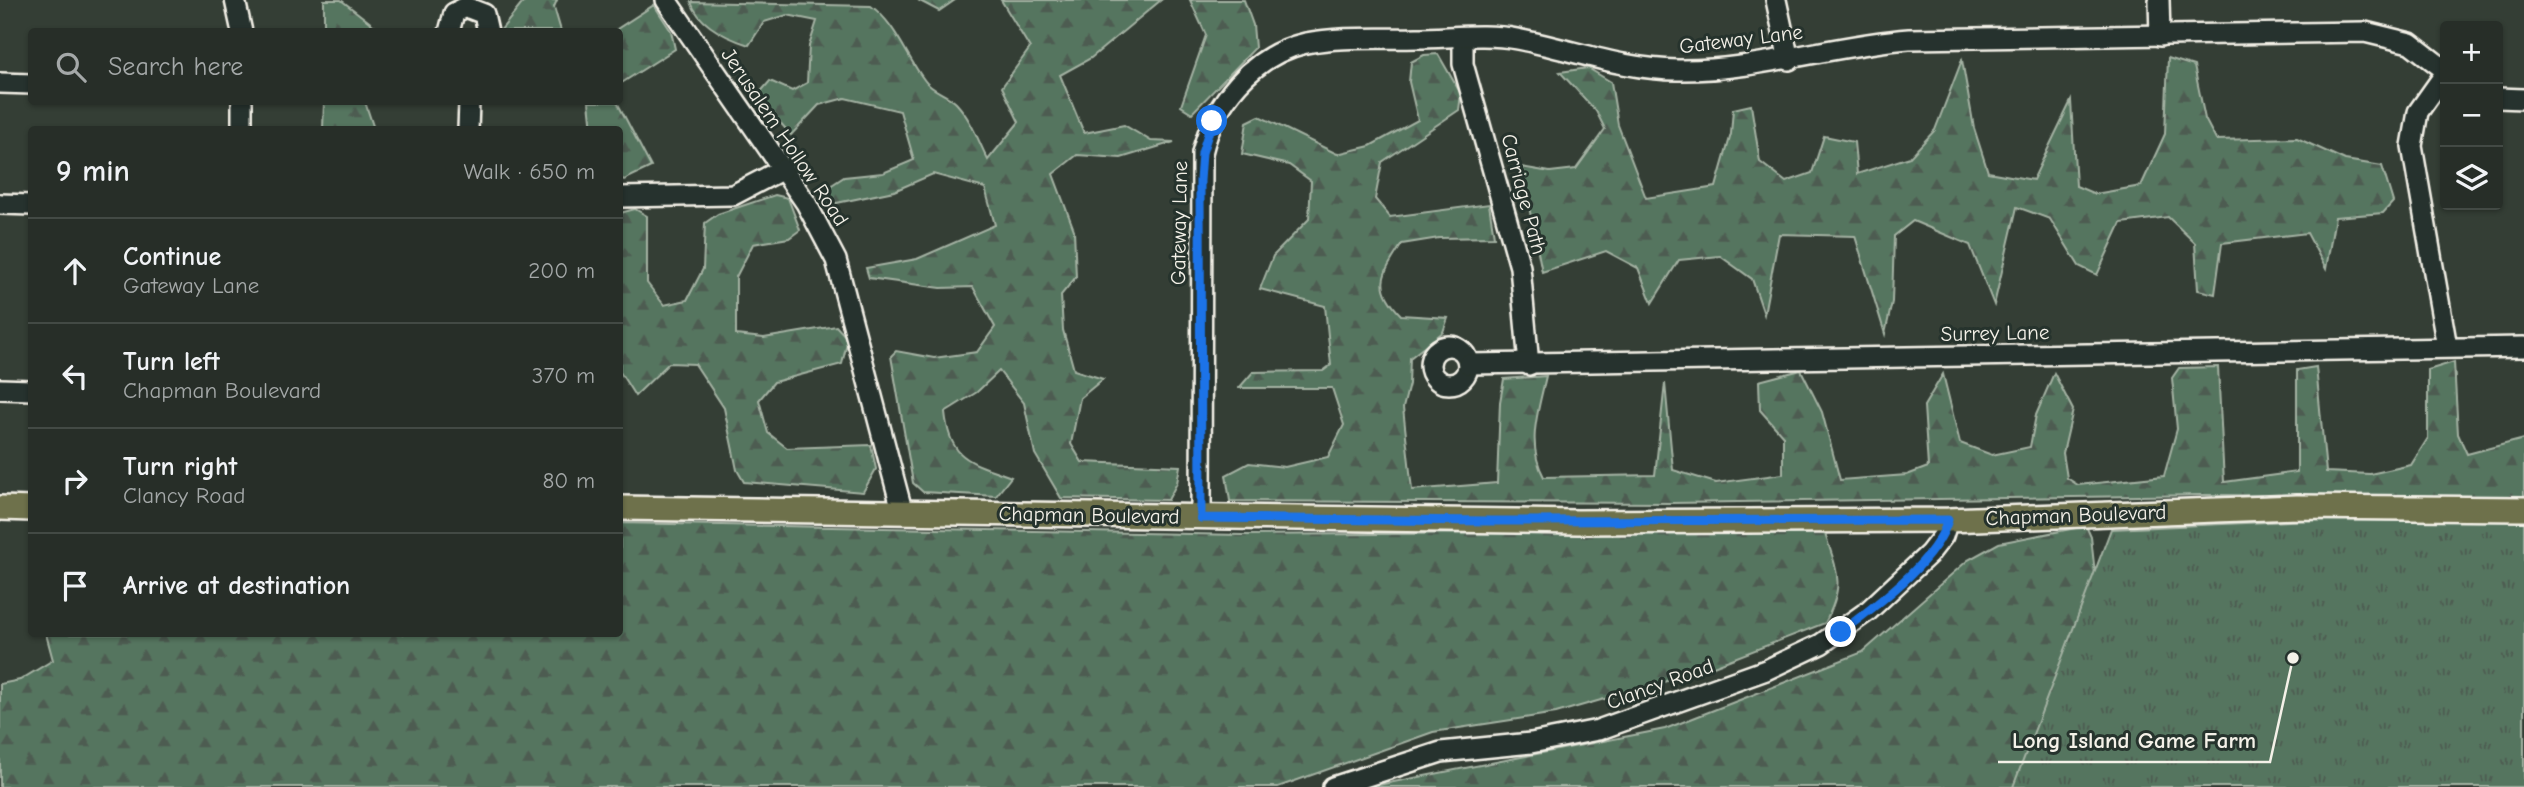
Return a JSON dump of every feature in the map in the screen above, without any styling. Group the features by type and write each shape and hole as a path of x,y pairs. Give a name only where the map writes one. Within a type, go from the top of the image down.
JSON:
{"main road":[{"path":"0,495 28,495"},
{"path":"0,508 28,509"},
{"name":"Chapman Boulevard","path":"623,508 902,510 1201,518 1541,522 1948,520 2297,508 2524,509"}],"street":[{"path":"236,0 241,28"},
{"name":"Jerusalem Hollow Road","path":"666,0 783,169 824,234 840,267 902,510"},
{"path":"1776,0 1789,60"},
{"path":"2159,0 2160,36"},
{"path":"450,28 454,13 466,7 484,14 487,28"},
{"name":"Gateway Lane","path":"1201,518 1202,153 1212,121 1226,97 1241,80 1266,61 1304,43 1514,38 1623,64 1676,71 1789,60 1875,41 1909,39 2365,32 2410,43 2440,68"},
{"name":"Carriage Path","path":"1463,38 1463,64 1520,267 1529,365"},
{"path":"2440,79 2418,112 2412,146 2447,347"},
{"path":"0,83 28,83"},
{"path":"2503,98 2524,99"},
{"path":"242,105 242,126"},
{"path":"468,126 469,105"},
{"path":"623,197 733,195 783,169"},
{"path":"0,204 28,205"},
{"name":"Surrey Lane","path":"1468,364 2524,347"},
{"path":"0,389 28,390"},
{"path":"1929,554 1943,548 1976,519"},
{"name":"Clancy Road","path":"1333,787 1441,752 1531,743 1598,730 1755,674 1801,654 1841,632 1929,554 1943,536 1948,520"}],"green space":[{"path":"324,0 341,0 377,28 324,28"},
{"path":"525,0 557,0 554,7 560,28 502,28"},
{"path":"918,0 955,0 939,11"},
{"path":"1001,0 1161,0 1091,58 1060,75 1084,133 1124,125 1151,141 1174,142 1121,158 1077,155 1053,174 1074,230 1076,277 1061,295 1063,330 1074,370 1103,379 1080,398 1071,444 1082,462 1180,466 1177,483 1168,500 1061,498 1035,454 1024,403 999,371 977,392 945,412 952,441 964,457 1011,477 996,496 923,492 913,483 891,356 896,351 934,358 977,352 995,327 973,287 941,288 869,278 866,268 917,259 995,225 985,188 933,174 894,191 827,205 821,192 844,177 883,173 914,160 900,111 845,98 819,105 791,135 757,96 770,81 792,91 807,83 809,46 817,21 787,15 764,22 749,45 732,39 707,24 691,2 871,6 894,31 928,84 961,109 988,160 1019,122 1002,87 1030,48"},
{"path":"1190,0 1244,0 1253,25 1255,48 1192,113 1181,106 1206,35"},
{"path":"654,5 671,31 675,49 623,82 623,28 619,28"},
{"path":"1438,54 1461,94 1459,110 1382,162 1375,199 1390,217 1489,204 1494,237 1439,238 1402,244 1386,272 1384,288 1392,305 1401,315 1448,318 1443,332 1410,358 1409,384 1403,408 1412,490 1497,483 1500,402 1504,379 1546,376 1535,428 1536,452 1544,477 1655,475 1665,383 1673,470 1716,483 1783,474 1783,436 1760,410 1759,381 1801,370 1822,412 1840,480 1907,475 1928,467 1924,406 1943,374 1960,443 1992,455 2030,447 2036,415 2054,373 2073,410 2063,453 2067,478 2078,485 2164,476 2177,429 2172,378 2179,368 2218,367 2224,482 2297,472 2297,370 2316,367 2326,472 2370,474 2411,465 2428,438 2428,370 2454,362 2458,434 2467,454 2524,439 2524,497 2203,495 1672,503 1230,501 1226,475 1249,463 1285,467 1328,457 1344,425 1332,388 1239,388 1253,372 1323,371 1331,365 1325,306 1260,289 1273,256 1309,219 1311,181 1289,165 1242,154 1247,122 1259,116 1337,154 1370,146 1418,120 1409,82 1411,62 1424,55"},
{"path":"2168,58 2194,66 2205,119 2216,140 2297,138 2345,160 2382,166 2393,202 2383,213 2335,217 2326,269 2307,233 2222,243 2215,294 2198,290 2195,243 2168,217 2121,223 2097,275 2079,266 2050,219 2017,207 1994,305 1970,245 1913,221 1894,236 1892,302 1885,334 1855,236 1779,234 1764,314 1752,279 1720,256 1679,260 1652,303 1638,268 1606,251 1542,272 1521,167 1550,172 1576,169 1605,129 1596,111 1560,72 1588,68 1611,82 1618,125 1646,198 1716,187 1731,134 1733,109 1751,105 1760,162 1786,182 1812,173 1824,136 1854,142 1857,174 1910,157 1935,130 1962,60 1974,128 1988,172 2033,180 2071,101 2076,186 2095,194 2141,186 2165,134"},
{"path":"324,105 366,105 373,126 323,126"},
{"path":"589,105 619,105 651,167 623,180 623,126 592,126"},
{"path":"775,195 788,198 800,230 789,238 753,244 736,277 736,335 764,338 836,326 848,339 842,364 774,382 759,400 768,433 787,448 871,445 876,469 863,492 744,482 737,470 724,408 695,364 669,363 635,396 623,377 623,212 635,209 647,216 647,283 664,305 687,300 703,269 705,223 718,214"},
{"path":"2311,520 2524,521 2524,787 2013,787 2111,529"},
{"path":"623,523 1242,535 1804,531 1825,534 1837,579 1835,599 1825,623 1698,672 1556,713 1433,732 1278,787 0,787 0,684 20,680 53,660 47,637 623,637"},
{"path":"2086,526 2091,537 2100,620 2193,787 1368,787 1665,729 1863,652 1968,560 1999,543"}],"place":[{"name":"Long Island Game Farm","path":"2293,658"}],"route":[{"path":"1212,121 1202,153 1200,181 1201,518 1490,521 1948,520 1943,536 1929,554 1868,611 1841,632"}]}
